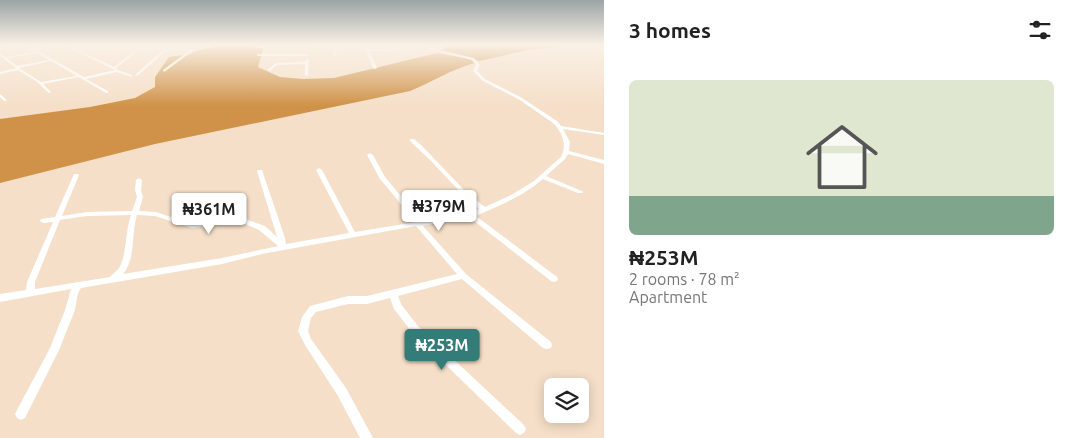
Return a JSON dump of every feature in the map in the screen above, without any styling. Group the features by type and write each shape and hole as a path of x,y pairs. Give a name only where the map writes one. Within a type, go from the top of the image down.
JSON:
{"street":[{"path":"13,65 41,84 49,92"},
{"path":"0,73 28,65"},
{"path":"62,65 107,92"},
{"path":"108,65 131,76"},
{"path":"41,84 116,70 121,65"},
{"path":"137,75 148,65"},
{"path":"164,71 171,65"},
{"path":"269,70 274,65"},
{"path":"307,65 307,75"},
{"path":"478,65 476,71 484,80 521,99 560,127 604,134"},
{"path":"0,95 5,100"},
{"path":"0,298 113,279 124,274 222,261 283,246 471,214 515,195 542,177 563,158 567,142 560,127"},
{"path":"412,140 484,210"},
{"path":"566,152 604,162"},
{"path":"370,155 382,178 463,276 547,345"},
{"path":"319,170 353,235"},
{"path":"260,171 283,246"},
{"path":"30,292 31,282 76,175"},
{"path":"542,177 580,192"},
{"path":"124,274 135,213 140,197 138,190 139,180"},
{"path":"43,221 87,214 135,213 156,214 192,226 242,220 262,228 283,246"},
{"path":"471,214 484,226 554,278"},
{"path":"367,438 342,392 304,335 303,331 307,316 313,309 336,302 348,300 361,302 463,276"},
{"path":"21,414 54,350 79,284"},
{"path":"393,294 397,306 414,328 520,429"}],"shaded area":[{"path":"163,65 258,65 258,67 280,77 303,79 334,78 386,65 468,65 410,91 155,144 0,183 0,119 90,107 135,98 155,87 155,77"}]}
